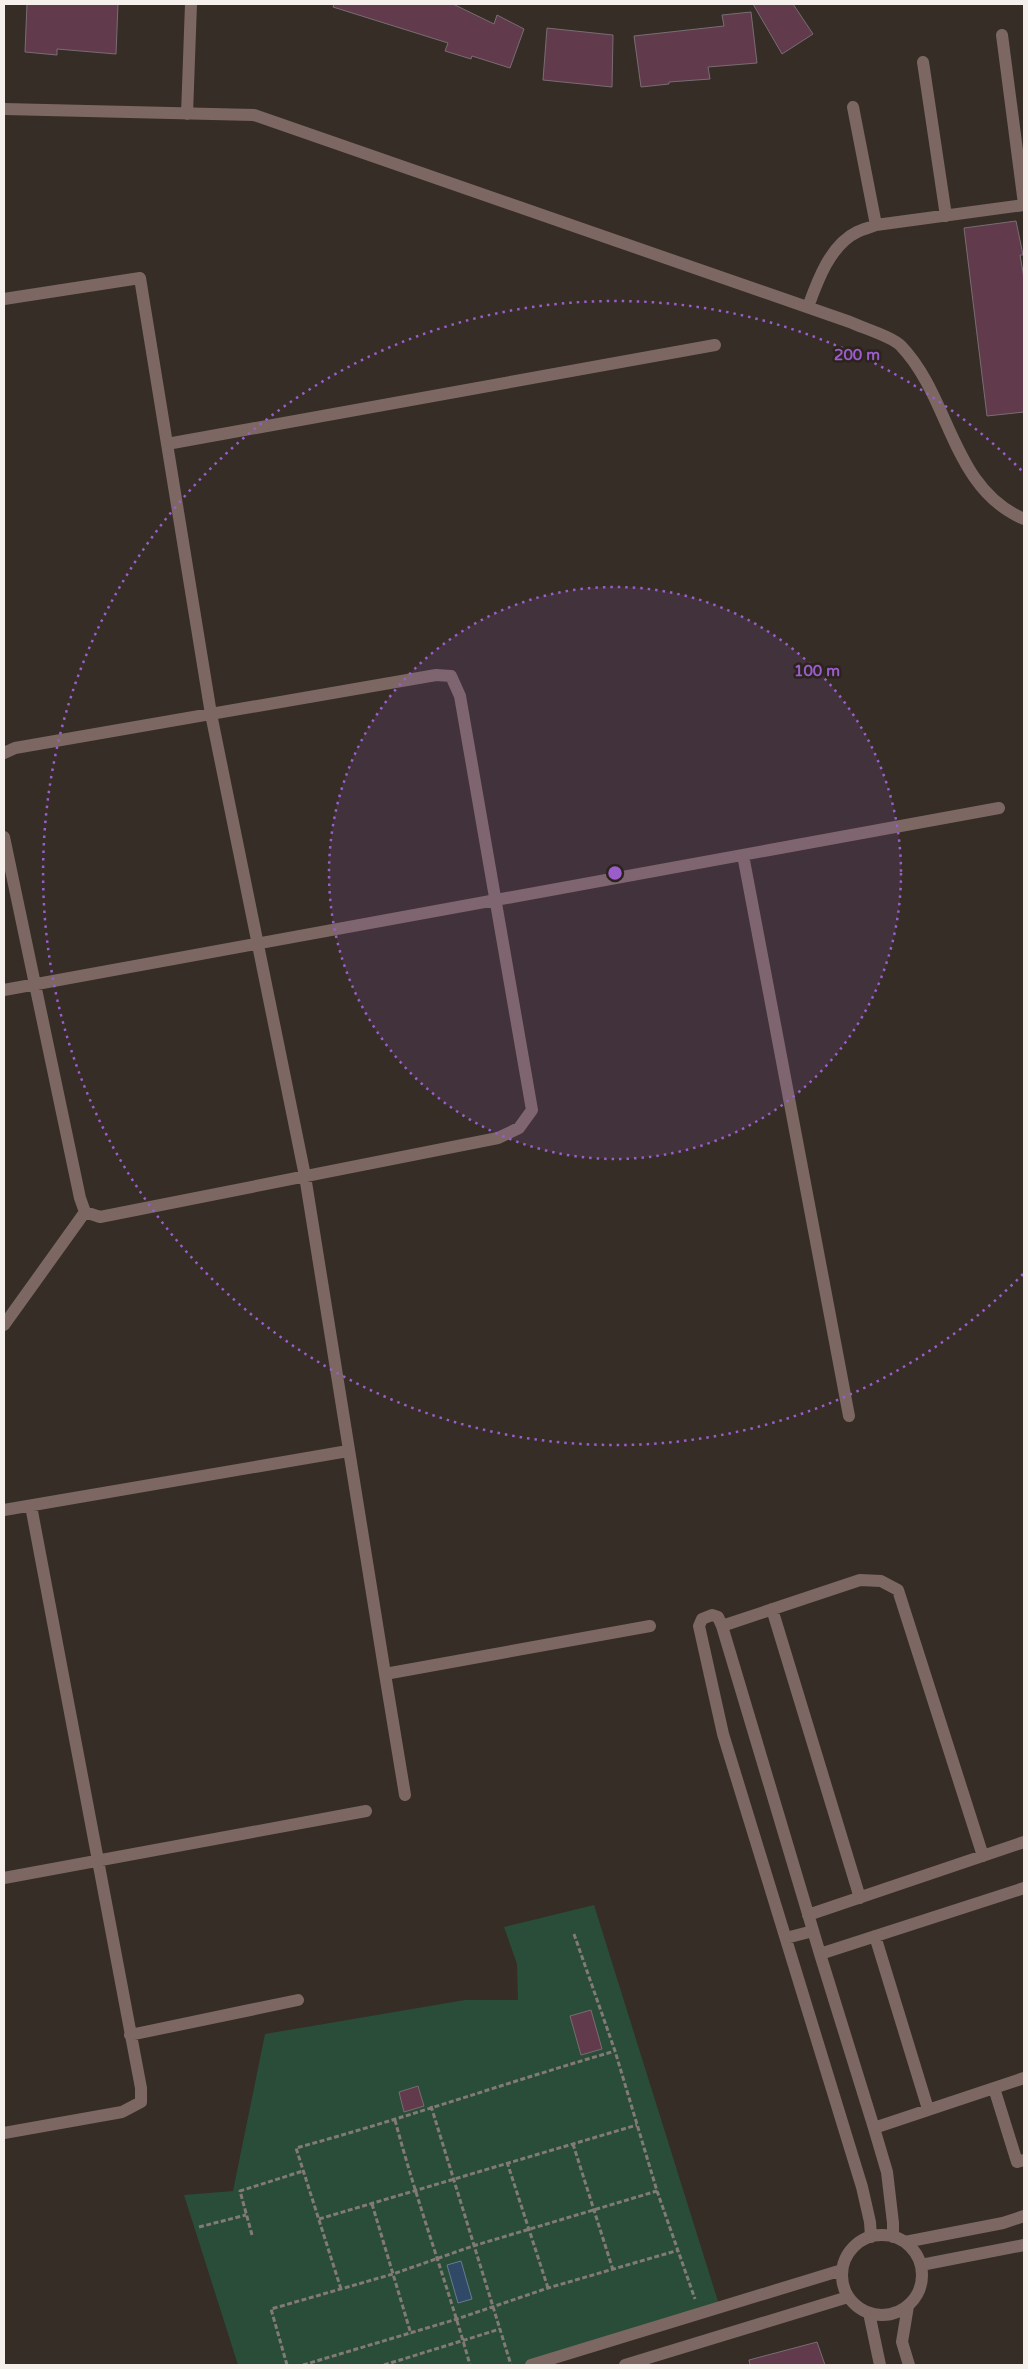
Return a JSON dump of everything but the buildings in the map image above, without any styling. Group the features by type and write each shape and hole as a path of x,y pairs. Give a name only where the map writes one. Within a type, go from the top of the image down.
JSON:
{"street":[{"path":"188,114 191,4"},
{"path":"808,308 817,281 837,249 855,233 876,225 1024,205 1002,35"},
{"path":"923,62 946,216"},
{"path":"853,107 876,225"},
{"path":"4,109 254,115 850,322 900,344 925,378 957,449 981,489 1024,519"},
{"path":"4,299 140,278 212,714 305,1176 405,1795"},
{"path":"167,444 715,346"},
{"path":"4,753 15,748 436,675 451,676 460,696 532,1110 519,1128 498,1138 100,1217 85,1212"},
{"path":"4,990 999,808"},
{"path":"4,837 80,1198 85,1212"},
{"path":"743,855 849,1416"},
{"path":"4,1325 85,1212"},
{"path":"4,1510 348,1451"},
{"path":"4,2133 122,2112 141,2102 141,2088 31,1506"},
{"path":"722,1626 860,1580 881,1581 898,1590 983,1856"},
{"path":"772,1609 860,1898"},
{"path":"871,2237 870,2222 862,2187 723,1734 699,1626 702,1619 712,1615 718,1618 722,1626 887,2172 893,2237"},
{"path":"385,1674 650,1626"},
{"path":"4,1878 366,1811"},
{"path":"808,1915 1024,1842"},
{"path":"820,1954 1024,1888"},
{"path":"786,1938 813,1931"},
{"path":"875,1936 928,2109"},
{"path":"130,2035 298,2000"},
{"path":"874,2128 1024,2078"},
{"path":"994,2088 1017,2162 1024,2160"},
{"path":"905,2242 1003,2223 1024,2216"},
{"path":"871,2237 893,2237 905,2242 918,2256 921,2265 921,2288 908,2306 896,2313 882,2315 861,2310 848,2297 844,2289 842,2270 852,2249 871,2237"},
{"path":"921,2265 1024,2246"},
{"path":"531,2365 842,2270"},
{"path":"625,2365 848,2297"},
{"path":"908,2306 902,2342 909,2365"},
{"path":"869,2313 880,2365"}],"path":[{"path":"574,1934 615,2051 657,2190 700,2314"},
{"path":"340,2289 296,2148 395,2120 432,2106 615,2051"},
{"path":"432,2106 473,2246 511,2365"},
{"path":"395,2120 414,2191 438,2259 470,2365"},
{"path":"319,2219 637,2125"},
{"path":"573,2144 613,2270"},
{"path":"507,2162 548,2288"},
{"path":"252,2235 240,2192 303,2171"},
{"path":"287,2365 271,2309 393,2274 473,2246 529,2231 657,2190"},
{"path":"372,2204 411,2334"},
{"path":"200,2227 246,2215"},
{"path":"302,2365 411,2334 548,2288 679,2250"},
{"path":"384,2365 500,2329"}],"green space":[{"path":"594,1905 721,2311 532,2365 238,2365 184,2195 233,2191 265,2034 465,2000 518,2000 517,1964 504,1927"}],"water":[{"path":"461,2261 472,2299 458,2303 447,2265"}]}
